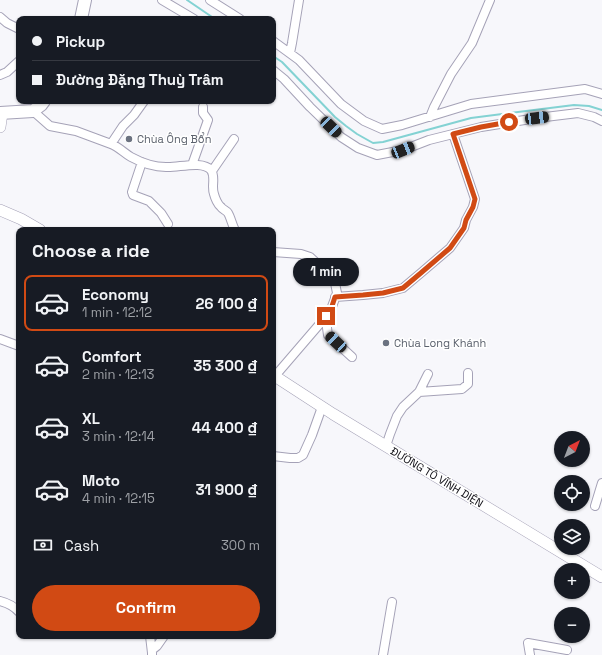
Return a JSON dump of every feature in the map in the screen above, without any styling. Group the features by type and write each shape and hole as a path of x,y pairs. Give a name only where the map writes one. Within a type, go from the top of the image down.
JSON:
{"main road":[{"path":"82,16 85,0"},
{"path":"0,127 1,113 33,111 42,104"},
{"path":"0,210 35,227"},
{"name":"ĐƯỜNG TÔ VĨNH DIỆN","path":"276,377 322,407 602,577"}],"street":[{"path":"162,0 189,16"},
{"path":"210,0 235,16"},
{"path":"290,53 299,0"},
{"path":"430,117 451,74 472,43 490,0"},
{"path":"0,17 16,28"},
{"path":"276,42 299,60 341,104 364,120 382,129 402,125 471,104 585,89 602,94"},
{"path":"0,76 16,64"},
{"path":"276,72 284,78 310,107 341,137 358,148 377,155 403,150 429,140 481,127 537,118 578,113 594,117 602,121"},
{"path":"111,144 123,126 142,104"},
{"path":"192,165 208,120 203,112 203,107"},
{"path":"33,111 50,126 76,131 116,146 131,157 147,165 166,167 196,164 212,171"},
{"path":"335,297 383,293 403,288 450,248 464,228 475,199 453,134"},
{"path":"234,139 212,171 214,195 220,207 226,211 234,227"},
{"path":"142,162 132,192 133,194 149,201 161,213 168,224"},
{"path":"276,252 301,254 310,257 335,283 337,293 330,312 276,374"},
{"path":"326,316 328,335 352,357"},
{"path":"0,339 16,345"},
{"path":"419,392 462,389 468,384 468,373"},
{"path":"386,446 403,407 419,392 428,374"},
{"path":"276,456 298,458 303,455 322,407"},
{"path":"595,506 602,483"},
{"path":"0,601 7,603 16,609"},
{"path":"383,655 392,602"},
{"path":"151,639 153,653"},
{"path":"153,653 162,639"},
{"path":"530,655 528,643 568,650"}],"waterway":[{"path":"187,0 211,16"},
{"path":"276,58 282,62 335,117 357,134 373,143 383,142 471,118 574,105 589,106 602,110"}],"place":[{"name":"Chùa Ông Bổn","path":"129,139"},
{"name":"Chùa Long Khánh","path":"386,343"}],"route":[{"path":"326,316 330,312 335,297 383,293 403,288 450,248 464,228 475,199 453,134 509,122"}]}
